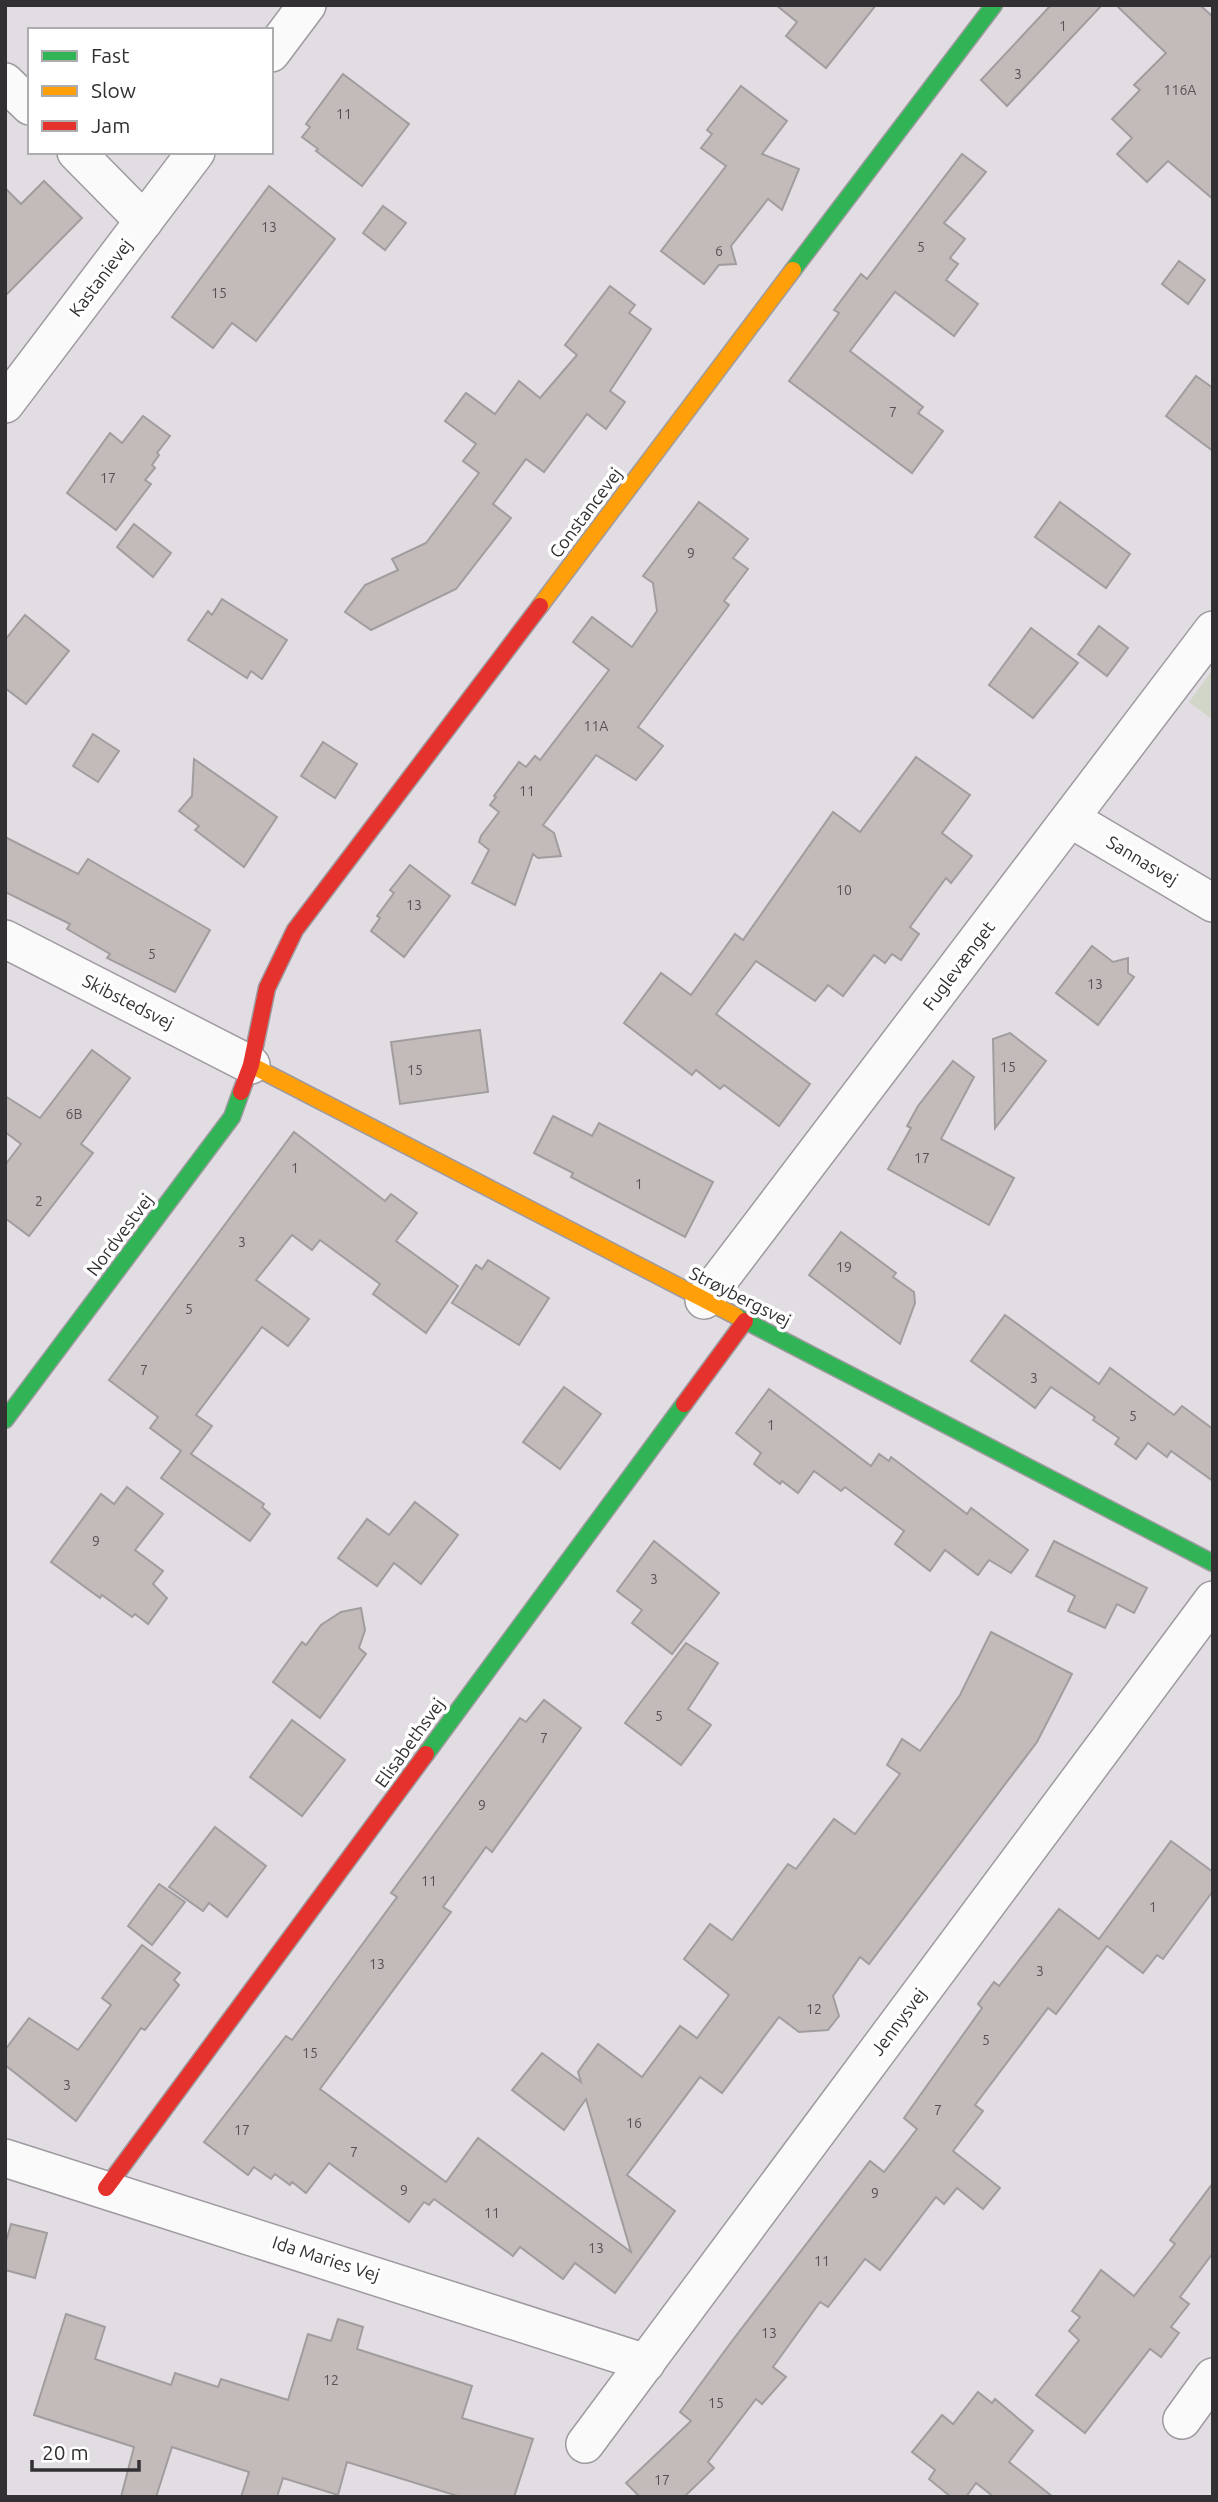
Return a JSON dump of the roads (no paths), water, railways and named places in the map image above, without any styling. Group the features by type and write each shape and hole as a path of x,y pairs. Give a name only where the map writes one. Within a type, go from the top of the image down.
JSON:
{"street":[{"path":"273,50 307,5"},
{"name":"Constancevej","path":"251,1065 267,988 295,930 994,5"},
{"path":"5,82 28,104"},
{"path":"78,154 144,221"},
{"name":"Kastanievej","path":"5,404 194,154"},
{"name":"Fuglevænget","path":"704,1300 1213,630"},
{"name":"Sannasvej","path":"1071,819 1213,903"},
{"name":"Skibstedsvej","path":"5,939 251,1065"},
{"name":"Strøybergsvej","path":"251,1065 1213,1563"},
{"name":"Nordvestvej","path":"5,1420 232,1117 251,1065"},
{"name":"Elisabethsvej","path":"106,2188 745,1321"},
{"name":"Jennysvej","path":"585,2444 1213,1600"},
{"name":"Ida Maries Vej","path":"5,2158 106,2188 646,2363"},
{"path":"1182,2420 1213,2377"}]}
